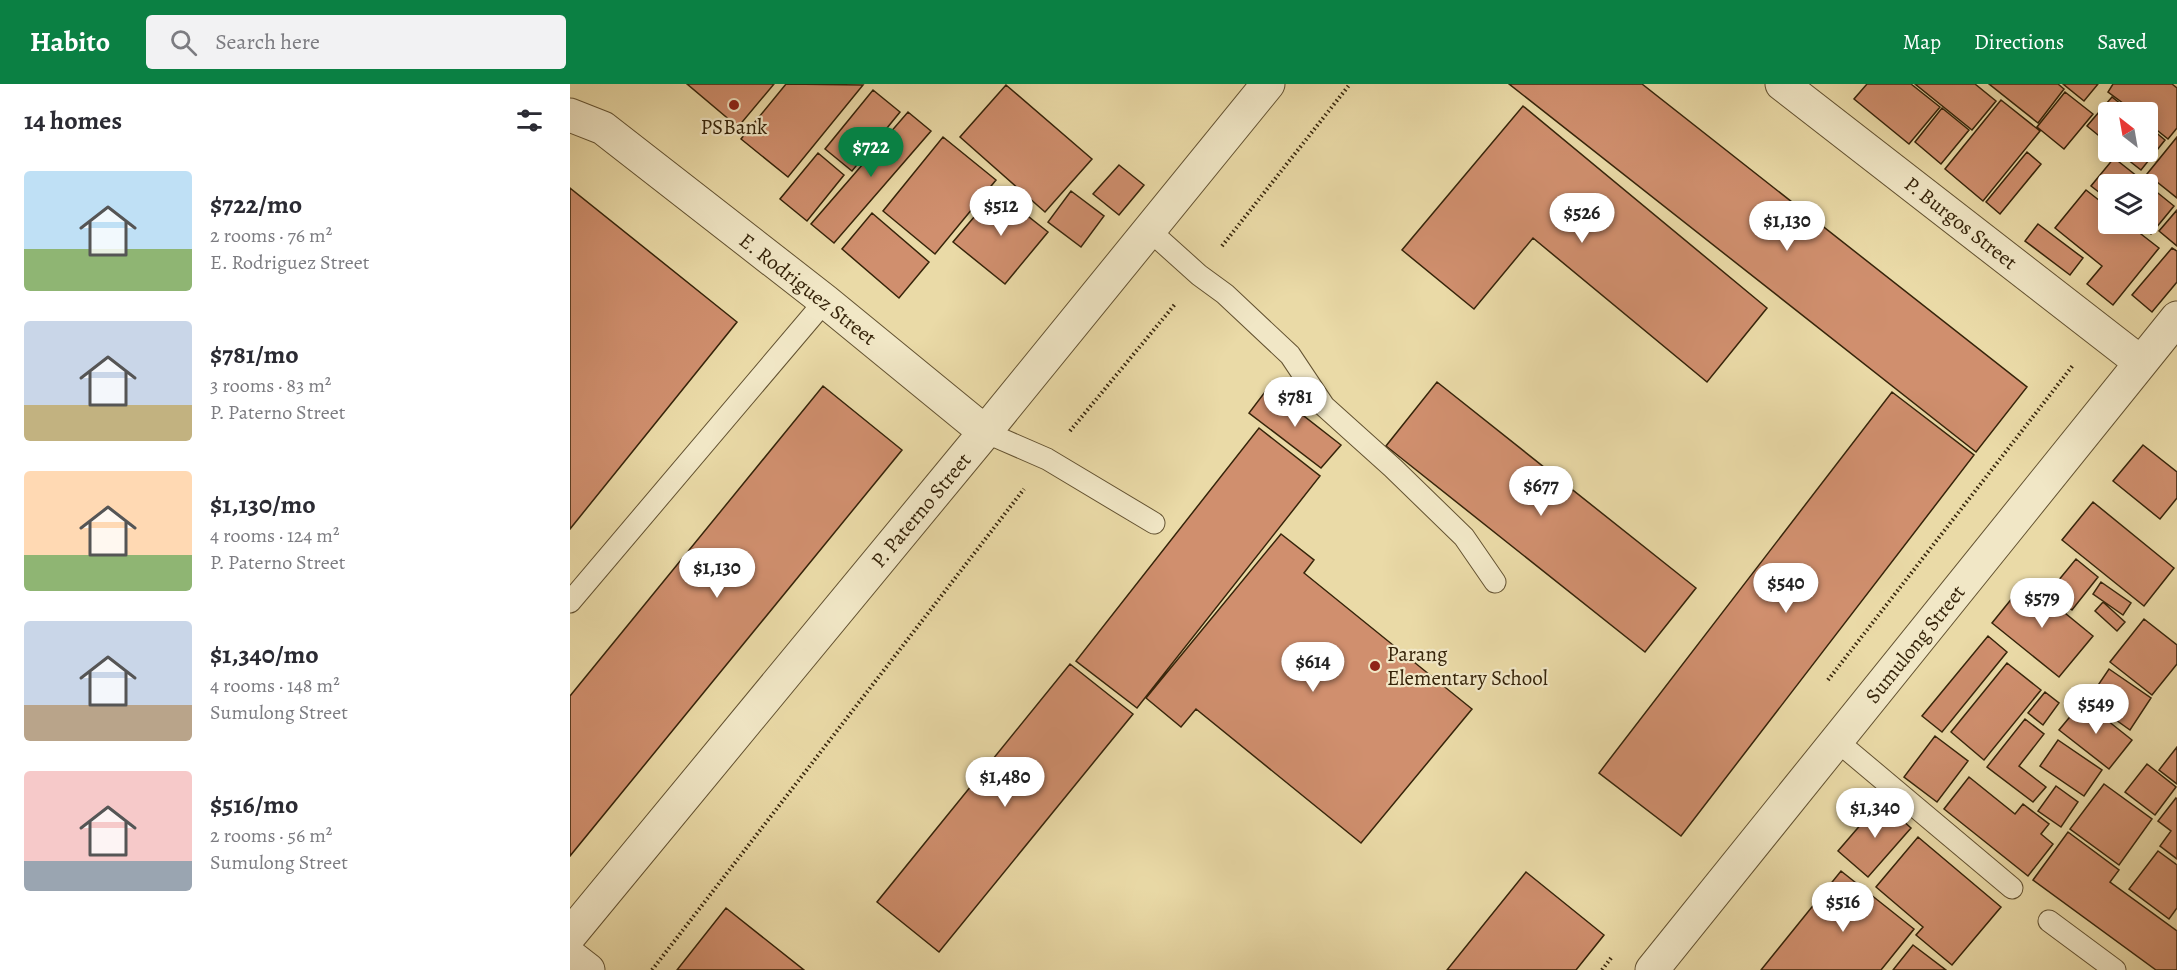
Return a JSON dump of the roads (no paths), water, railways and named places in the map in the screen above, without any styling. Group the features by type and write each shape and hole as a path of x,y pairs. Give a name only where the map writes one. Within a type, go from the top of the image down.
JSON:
{"street":[{"name":"P. Paterno Street","path":"570,934 1269,84"},
{"name":"P. Burgos Street","path":"1797,89 2140,362"},
{"name":"E. Rodriguez Street","path":"570,115 603,128 825,301 985,432"},
{"name":"Sumulong Street","path":"1659,967 1837,741 2177,318"},
{"path":"570,956 588,970"}],"lane":[{"path":"1149,230 1199,275 1225,294 1290,355 1324,406 1393,468 1464,537 1495,582"},
{"path":"570,602 825,301"},
{"name":"E. Rodriguez Street","path":"985,432 1047,459 1154,523"},
{"path":"1837,741 2012,888"},
{"path":"2049,921 2115,970"}],"place":[{"name":"PSBank","path":"734,105"},
{"name":"Parang Elementary School","path":"1375,666"}]}
